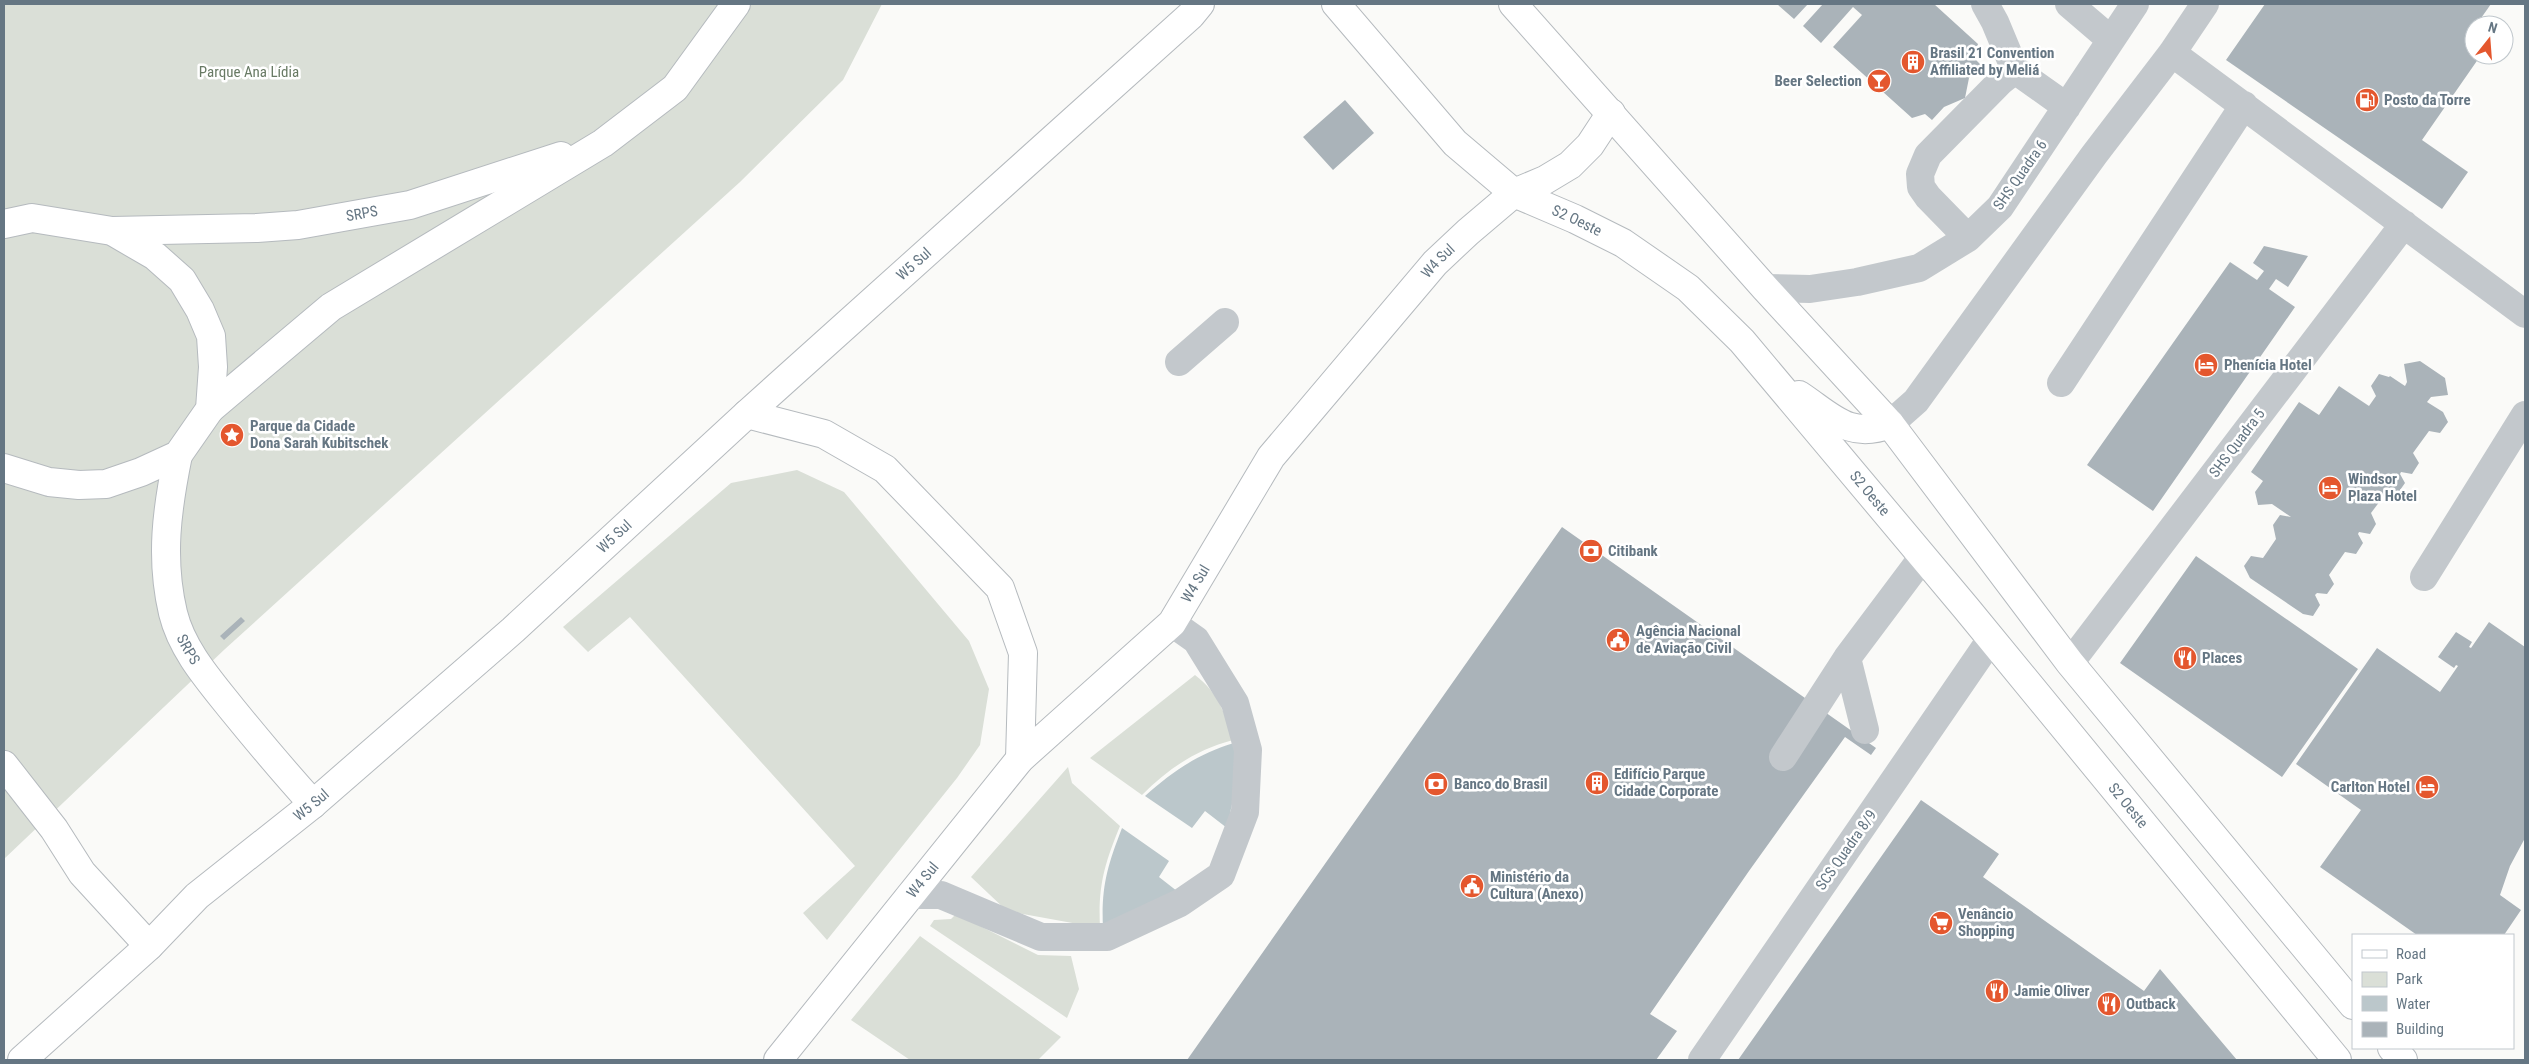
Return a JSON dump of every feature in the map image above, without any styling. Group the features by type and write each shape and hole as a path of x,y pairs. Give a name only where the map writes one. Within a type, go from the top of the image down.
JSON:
{"main road":[{"name":"SRPS","path":"313,804 260,744 190,655 173,614 165,560 167,509 178,455 210,409 331,307 603,143 675,88 736,4"},
{"name":"W5 Sul","path":"22,1060 149,946 197,896 313,804 513,630 747,414 1014,176 1200,4"},
{"name":"S2 Oeste","path":"1336,4 1455,142 1514,193 1574,218 1623,243 1688,288 1742,341 1991,639 2337,1060"},
{"path":"1513,4 1765,288 1890,424 2070,663 2352,1004"},
{"name":"W4 Sul","path":"778,1060 1020,759 1172,623 1271,457 1435,263 1514,193 1545,180 1570,165 1590,145 1611,113"},
{"name":"SRPS","path":"112,231 257,228 298,225 410,205 603,143"},
{"path":"4,205 32,218 112,231 155,256 182,280 200,310 211,336 213,367 210,409"},
{"path":"4,224 32,218"},
{"path":"1770,376 1833,420 1850,427 1873,430 1890,424"},
{"path":"747,414 824,434 885,469 1000,588 1023,653 1020,759"},
{"path":"4,468 49,482 79,486 106,484 141,472 178,455"},
{"path":"4,765 54,829 82,873 149,946"},
{"path":"2393,1049 2403,1060"}],"street":[{"path":"1985,4 1995,22 2015,70 2067,107"},
{"path":"2069,4 2111,40"},
{"name":"SHS Quadra 6","path":"1765,288 1810,289 1857,282 1919,268 1968,238 2000,207 2135,4"},
{"path":"1890,424 1916,401 2094,155 2172,53 2205,4"},
{"path":"2172,53 2404,224 2522,304"},
{"path":"1968,238 1928,197 1921,187 1920,174 1928,155 2001,81 2015,70"},
{"path":"2061,383 2244,105"},
{"name":"SHS Quadra 5","path":"2070,663 2404,224"},
{"path":"1179,362 1225,322"},
{"path":"2424,577 2525,415"},
{"path":"1783,757 1847,658 1922,558"},
{"path":"910,895 940,895 1041,937 1107,937 1180,903 1221,875 1245,812 1248,750 1235,703 1196,640 1172,623"},
{"name":"SCS Quadra 8/9","path":"1702,1060 1991,639"},
{"path":"1847,658 1865,730"}],"green space":[{"name":"Parque da Cidade Dona Sarah Kubitschek","path":"4,4 882,4 843,80 740,182 225,649 4,859"},
{"path":"797,470 844,492 969,641 989,689 980,745 957,778 827,940 803,913 855,866 630,617 588,652 563,627 731,483"},
{"path":"1195,675 1210,689 1220,704 1233,740 1207,749 1184,761 1162,776 1142,795 1090,758"},
{"path":"1068,767 1072,783 1120,826 1103,876 1100,900 1100,928 1007,911 971,877"},
{"path":"956,914 1038,955 1071,956 1079,989 1067,1018 930,926 934,920 951,919"},
{"path":"920,936 1061,1037 1038,1060 910,1060 851,1020"}],"water":[{"path":"1234,743 1237,780 1227,828 1205,811 1192,828 1145,796 1186,764 1209,752"},
{"path":"1122,828 1169,861 1159,877 1182,895 1103,929 1103,901 1106,877"}],"building":[{"path":"1777,4 1808,4 1794,19"},
{"name":"Brasil 21 Convention Affiliated by Meliá","path":"1823,4 1934,4 1978,44 1974,58 1981,65 1969,78 1965,98 1944,107 1932,120 1925,114 1912,118 1833,47 1862,15 1853,7 1821,43 1803,26"},
{"name":"Posto da Torre","path":"2265,4 2491,4 2483,15 2464,15 2464,65 2474,65 2422,140 2468,172 2442,209 2226,60"},
{"path":"1345,100 1374,133 1333,170 1303,137"},
{"name":"Phenícia Hotel","path":"2264,246 2308,256 2288,287 2276,279 2269,289 2295,307 2153,511 2087,465 2230,262 2257,280 2264,271 2253,263"},
{"name":"Windsor Plaza Hotel","path":"2420,361 2445,378 2448,395 2431,397 2427,402 2443,412 2448,422 2440,433 2429,431 2413,453 2419,463 2412,474 2401,472 2400,474 2405,483 2398,493 2386,493 2371,513 2376,524 2370,534 2359,532 2358,534 2363,543 2356,554 2345,552 2329,575 2334,584 2327,594 2317,593 2315,595 2320,605 2313,616 2303,614 2250,578 2244,566 2251,556 2263,558 2276,539 2273,525 2280,515 2291,517 2272,504 2258,505 2255,492 2263,481 2251,472 2299,402 2319,415 2339,386 2369,406 2376,396 2371,386 2379,374 2390,376 2405,386 2407,382 2404,364"},
{"name":"Edifício Parque Cidade Corporate","path":"1562,527 1876,748 1871,755 1845,737 1749,871 1650,1014 1677,1031 1656,1060 1187,1060"},
{"path":"2196,556 2358,669 2282,777 2120,663"},
{"path":"241,617 245,621 224,640 220,636"},
{"name":"Carlton Hotel","path":"2489,622 2525,647 2525,838 2510,866 2500,895 2521,910 2505,934 2416,934 2320,867 2361,810 2296,764 2377,648 2440,692 2458,666 2456,665 2454,668 2438,657 2456,632 2472,642 2469,647 2471,648"},
{"name":"Venâncio Shopping","path":"1921,800 1999,854 1983,877 2144,991 2160,969 2237,1060 1738,1060"}],"place":[{"name":"Brasil 21 Convention Affiliated by Meliá","path":"1913,62"},
{"name":"Beer Selection","path":"1879,81"},
{"name":"Posto da Torre","path":"2367,100"},
{"name":"Phenícia Hotel","path":"2206,365"},
{"name":"Parque da Cidade Dona Sarah Kubitschek","path":"232,435"},
{"name":"Windsor Plaza Hotel","path":"2330,488"},
{"name":"Citibank","path":"1591,551"},
{"name":"Agência Nacional de Aviação Civil","path":"1618,640"},
{"name":"Places","path":"2185,658"},
{"name":"Edifício Parque Cidade Corporate","path":"1597,783"},
{"name":"Banco do Brasil","path":"1436,784"},
{"name":"Carlton Hotel","path":"2427,787"},
{"name":"Ministério da Cultura (Anexo)","path":"1472,886"},
{"name":"Venâncio Shopping","path":"1941,923"},
{"name":"Jamie Oliver","path":"1997,991"},
{"name":"Outback","path":"2109,1004"}],"park label":[{"name":"Parque Ana Lídia","path":"249,72"}]}
